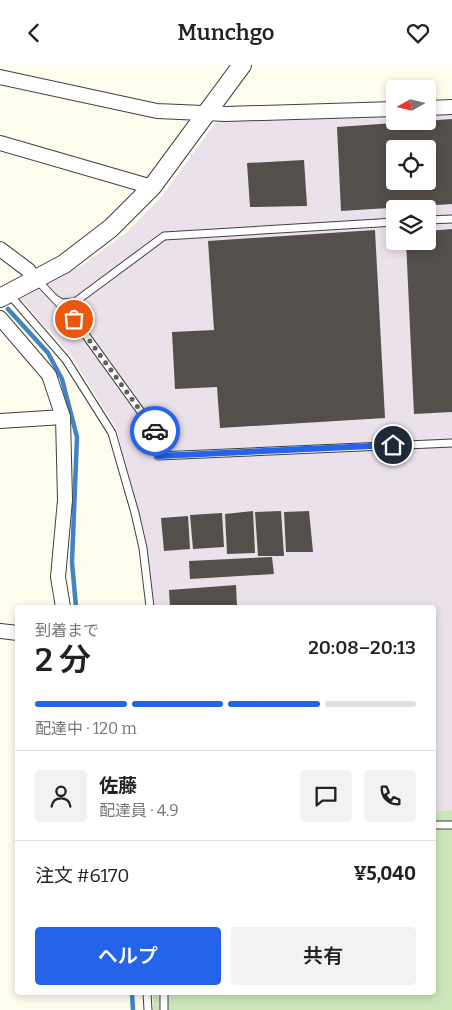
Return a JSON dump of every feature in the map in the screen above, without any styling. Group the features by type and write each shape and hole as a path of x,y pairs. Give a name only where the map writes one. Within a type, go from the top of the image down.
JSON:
{"street":[{"path":"4,296 64,264 111,228 152,187 242,65"},
{"path":"0,77 157,111 206,113 386,109"},
{"path":"436,108 452,107"},
{"path":"0,143 152,187"},
{"path":"0,249 28,270 36,279"},
{"path":"0,318 49,375 64,417 65,500 58,577 63,605"},
{"path":"0,421 64,417"},
{"path":"0,631 15,633"}],"lane":[{"path":"436,220 452,219"},
{"path":"54,299 62,303 75,302 164,236 386,223"},
{"path":"36,279 74,319 157,434 158,456 452,443"},
{"path":"4,296 66,360 112,433 143,548 150,605"},
{"path":"436,825 452,825"},
{"path":"147,995 148,1010"},
{"path":"164,995 164,1010"}],"shaded area":[{"path":"436,113 452,113 452,810 436,811 436,605 153,605 145,534 116,428 70,354 21,299 84,264 127,232 162,196 215,123 224,119 386,114 386,130 436,130"}],"green space":[{"path":"452,810 452,1010 153,1010 153,995 436,995 436,811"}],"building":[{"path":"452,119 452,204 436,205 436,200 386,200 386,208 341,211 337,127 386,124 386,130 436,130 436,120"},
{"path":"304,160 307,206 250,207 247,163"},
{"path":"452,229 452,412 414,414 406,250 436,250 436,230"},
{"path":"375,230 385,418 220,428 217,387 175,389 172,332 214,330 208,241"},
{"path":"253,511 255,553 227,554 225,514"},
{"path":"281,511 284,556 258,556 255,512"},
{"path":"309,511 313,552 286,552 284,512"},
{"path":"222,513 224,547 193,549 190,515"},
{"path":"188,516 190,549 164,551 161,518"},
{"path":"272,557 274,574 190,579 189,561"},
{"path":"236,585 237,605 170,605 169,590"}],"waterway":[{"path":"8,309 48,353 62,379 77,437 72,562 76,605"},
{"path":"132,995 133,1010"}],"way so far":[{"path":"74,319 155,431"}],"route":[{"path":"155,431 157,434 158,456 393,445"}]}
